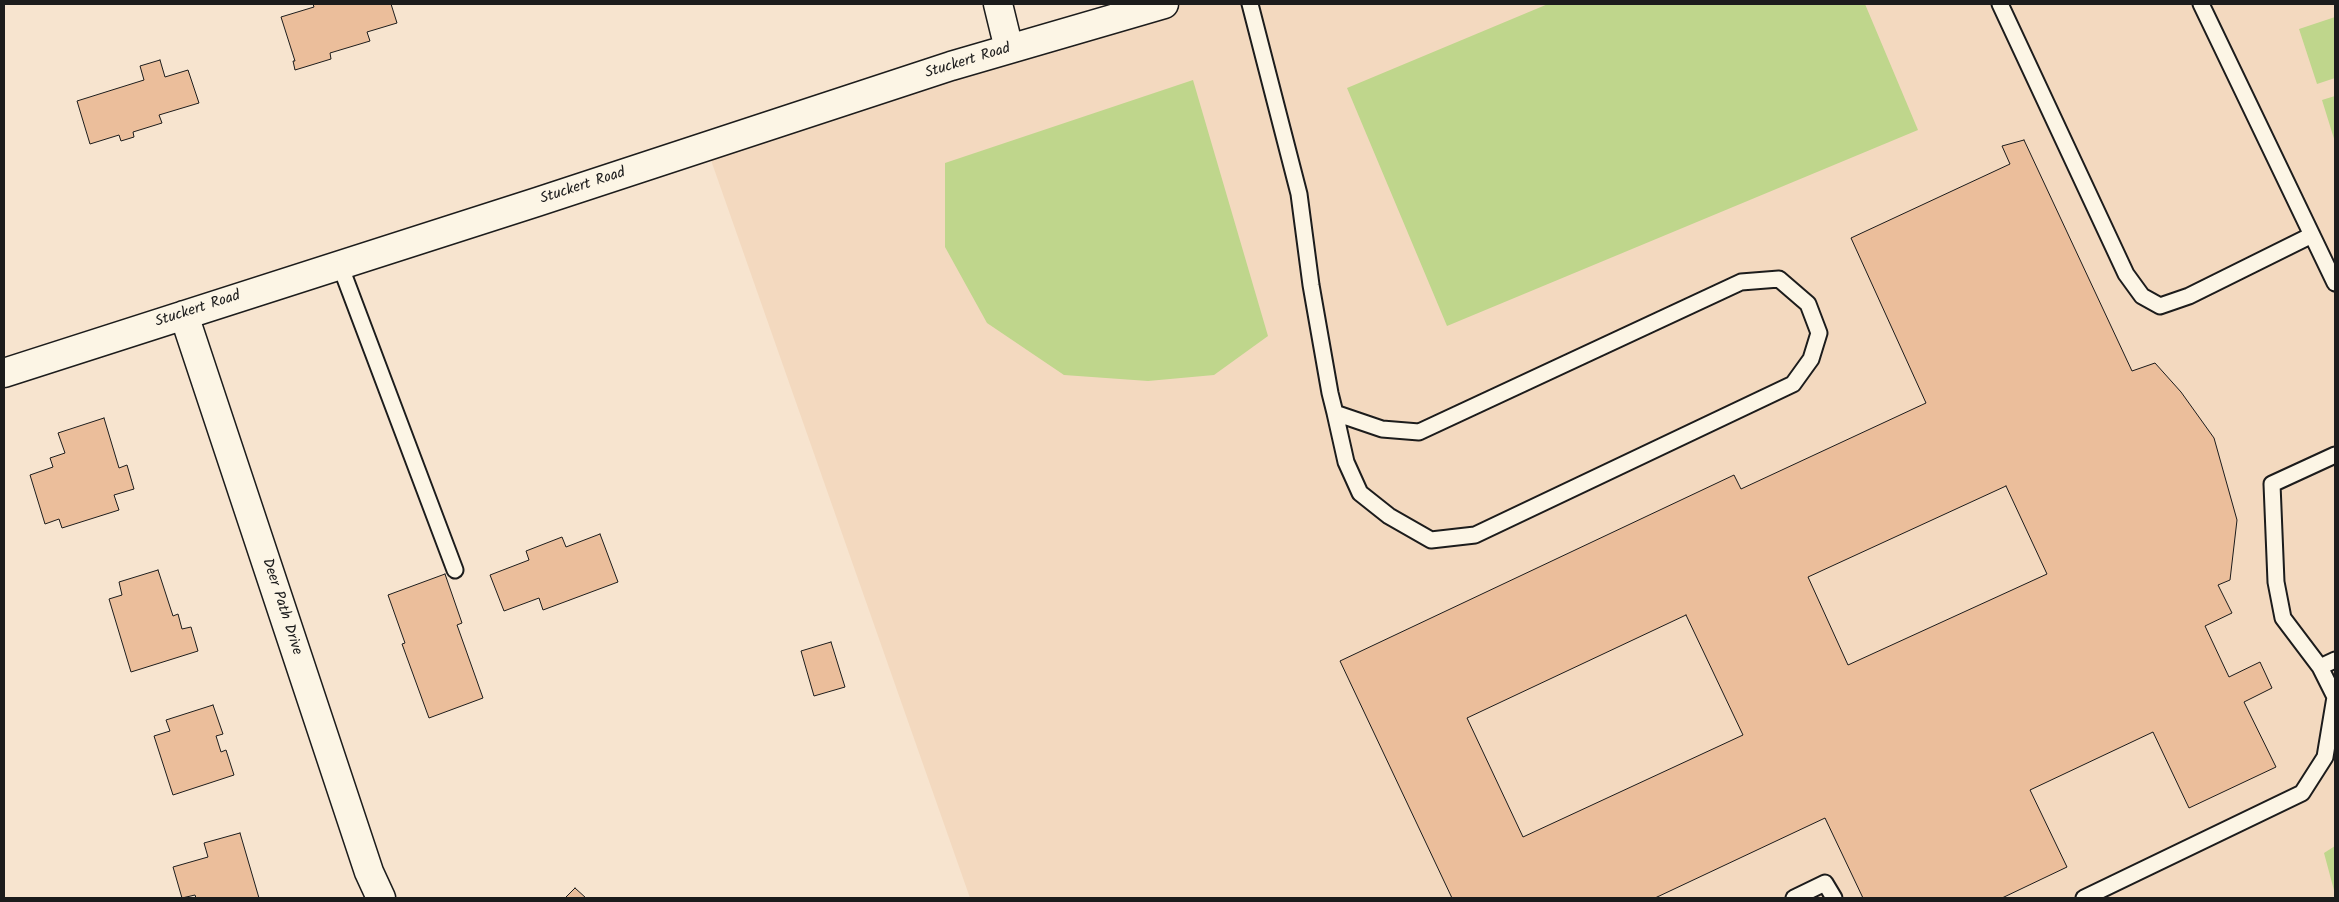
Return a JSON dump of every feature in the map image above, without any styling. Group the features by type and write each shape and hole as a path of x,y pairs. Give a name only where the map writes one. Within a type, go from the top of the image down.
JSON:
{"street":[{"path":"998,4 1009,49"},
{"name":"Stuckert Road","path":"4,373 1009,49 1164,4"},
{"name":"Deer Path Drive","path":"184,315 369,872 381,898"}],"lane":[{"path":"1250,4 1299,194 1311,285 1335,413 1346,462 1360,493 1389,516 1431,540 1475,535 1793,384 1810,360 1819,333 1808,304 1779,279 1742,282 1419,432 1382,429 1335,413"},
{"path":"2000,4 2126,274 2142,296 2160,306 2168,304 2189,296 2312,235"},
{"path":"2201,4 2335,283"},
{"path":"340,264 455,570"},
{"path":"2084,898 2302,793 2325,757 2335,697 2320,667 2283,618 2276,582 2272,484 2335,455"},
{"path":"2320,667 2335,660"},
{"path":"1794,898 1825,883 1834,898"}],"shaded area":[{"path":"1153,4 2335,4 2335,898 970,898 706,146"}],"green space":[{"path":"1548,4 1865,4 1918,130 1447,326 1347,88"},
{"path":"2335,17 2335,78 2317,84 2299,29"},
{"path":"1193,80 1268,336 1214,375 1148,381 1064,375 987,323 945,247 945,163"},
{"path":"2335,96 2335,142 2322,100"},
{"path":"2335,846 2335,894 2324,853"}],"building":[{"path":"313,4 391,4 397,23 367,32 370,41 330,53 331,59 295,70 293,61 295,61 281,17 314,7"},
{"path":"160,60 165,77 188,70 199,103 159,115 162,123 133,132 134,137 121,141 119,135 90,144 77,101 144,80 140,66"},
{"path":"2024,140 2132,371 2155,363 2181,392 2214,438 2237,520 2230,580 2218,585 2232,613 2205,626 2229,677 2260,662 2272,688 2244,702 2276,767 2189,808 2153,732 2030,790 2067,867 2002,898 1863,898 1825,818 1655,898 1452,898 1340,661 1734,475 1741,489 1926,403 1851,238 2010,164 2002,146","holes":["2006,486 2047,574 1848,665 1808,577","1686,615 1743,735 1523,837 1467,718"]},
{"path":"104,418 119,468 127,465 134,489 114,495 119,510 62,528 59,519 45,524 30,475 53,467 50,458 65,453 58,433"},
{"path":"600,534 618,582 543,610 539,598 504,611 490,575 529,560 526,551 562,537 566,547"},
{"path":"158,570 173,616 178,614 182,629 191,627 198,651 131,672 109,599 122,595 119,582"},
{"path":"445,574 462,623 457,625 483,698 429,718 402,644 405,643 388,595"},
{"path":"831,642 845,687 814,696 801,651"},
{"path":"213,705 223,734 216,736 221,752 226,750 234,775 173,795 154,736 170,731 166,720"},
{"path":"240,833 259,898 196,898 195,895 182,898 173,867 208,857 204,843"},
{"path":"575,888 586,898 565,898"}]}
